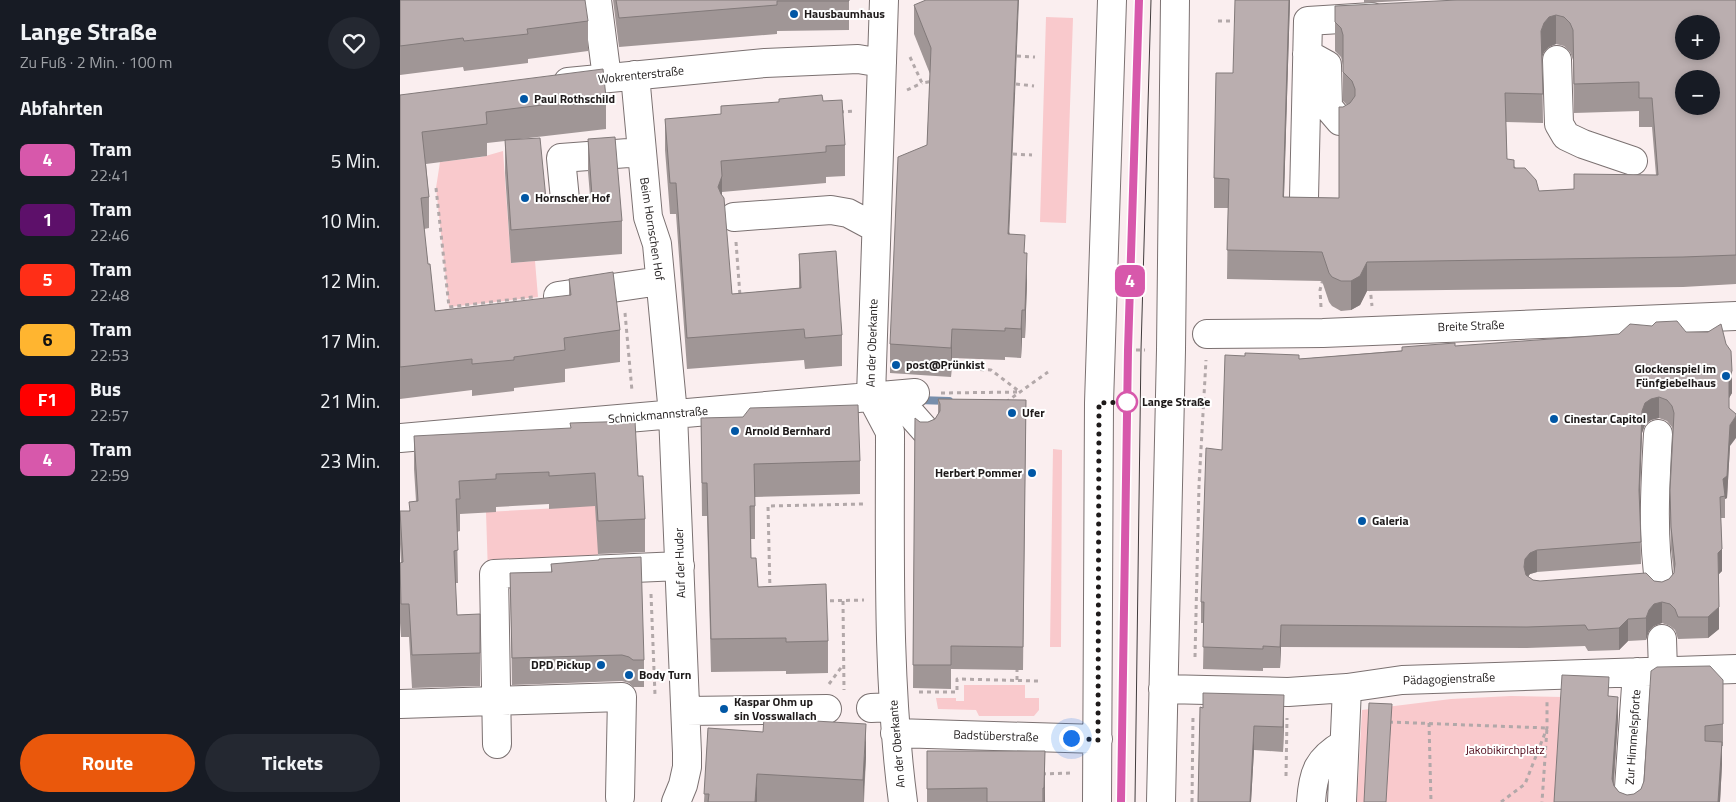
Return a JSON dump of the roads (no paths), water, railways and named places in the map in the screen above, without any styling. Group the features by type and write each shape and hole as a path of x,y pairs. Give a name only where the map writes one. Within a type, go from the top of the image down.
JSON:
{"street":[{"path":"598,0 607,78"},
{"name":"An der Oberkante","path":"884,0 871,396 890,432 891,600 865,712 903,802"},
{"path":"1097,802 1099,403 1112,0"},
{"path":"1161,802 1171,350 1176,0"},
{"path":"1304,198 1308,21 1345,9 1394,16"},
{"path":"1307,54 1327,65 1328,107 1340,121"},
{"name":"Wokrenterstraße","path":"547,84 793,62 858,59 882,63"},
{"path":"1557,60 1559,124 1566,136 1583,144 1633,160"},
{"name":"Beim Hornschen Hof","path":"635,75 648,217 657,244 674,414"},
{"path":"566,210 562,158 642,152"},
{"path":"734,217 831,210 848,213 876,228"},
{"path":"558,296 660,281"},
{"name":"Breite Straße","path":"1206,347 1323,333 1736,316"},
{"name":"Schnickmannstraße","path":"400,438 915,393"},
{"path":"871,396 910,413 925,430"},
{"name":"Auf der Huder","path":"674,414 687,767 683,785 676,802"},
{"path":"1650,582 1656,564 1654,509 1658,434"},
{"path":"497,744 498,700 494,574 680,566"},
{"name":"Zur Himmelspforte","path":"1628,802 1662,639"},
{"name":"Pädagogienstraße","path":"1163,689 1288,692 1347,688 1402,680 1548,676 1653,677 1736,668"},
{"path":"1342,802 1347,688"},
{"path":"400,704 622,697 620,797"},
{"name":"Badstüberstraße","path":"686,711 865,712 1098,740"},
{"path":"1311,802 1312,782 1318,766 1328,753 1344,744"}],"waterway":[{"path":"918,400 949,401"}],"tram line":[{"path":"1121,802 1128,350 1139,0"},
{"name":"4","path":"1121,802 1128,350 1139,0"},
{"path":"1135,802 1141,350 1151,0"}],"place":[{"name":"Hausbaumhaus","path":"794,14"},
{"name":"Paul Rothschild","path":"524,99"},
{"name":"Hornscher Hof","path":"525,198"},
{"name":"post@Prünkist","path":"896,365"},
{"name":"Glockenspiel im Fünfgiebelhaus","path":"1726,376"},
{"name":"Lange Straße","path":"1127,402"},
{"name":"Ufer","path":"1012,413"},
{"name":"Cinestar Capitol","path":"1554,419"},
{"name":"Arnold Bernhard","path":"735,431"},
{"name":"Herbert Pommer","path":"1032,473"},
{"name":"Galeria","path":"1362,521"},
{"name":"DPD Pickup","path":"601,665"},
{"name":"Body Turn","path":"629,675"},
{"name":"Kaspar Ohm up sin Vosswallach","path":"724,709"}],"park label":[{"name":"Jakobikirchplatz","path":"1505,750"}]}
